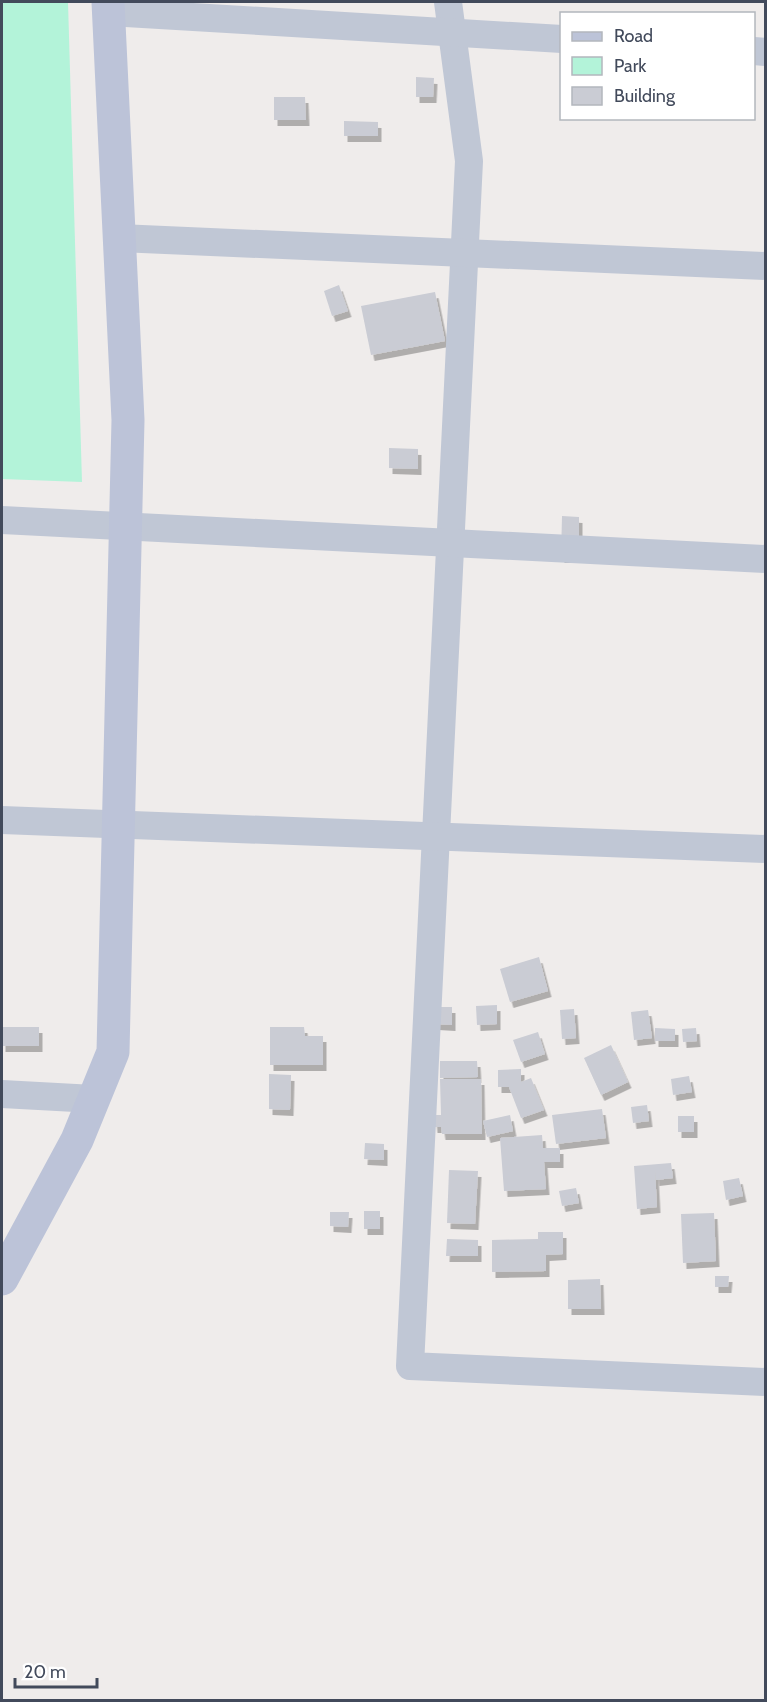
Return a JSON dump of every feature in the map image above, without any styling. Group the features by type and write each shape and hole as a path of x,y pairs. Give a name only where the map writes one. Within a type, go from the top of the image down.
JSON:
{"main road":[{"path":"2,1279 77,1140 113,1052 128,420 108,7"}],"street":[{"path":"448,2 468,161 410,1366 765,1382"},
{"path":"108,7 560,39"},
{"path":"119,238 765,266"},
{"path":"2,520 765,559"},
{"path":"2,820 765,849"},
{"path":"2,1094 94,1099"}],"green space":[{"path":"2,2 68,2 82,482 2,479"}],"building":[{"path":"416,77 434,78 433,97 416,97"},
{"path":"274,97 305,97 306,120 274,120"},
{"path":"344,121 378,122 378,136 344,136"},
{"path":"339,285 348,311 332,316 324,291"},
{"path":"435,292 445,341 371,355 361,306"},
{"path":"389,448 418,449 418,469 389,468"},
{"path":"562,516 579,517 579,557 561,557"},
{"path":"539,957 548,991 510,1002 500,969"},
{"path":"497,1005 497,1024 477,1025 476,1006"},
{"path":"435,1007 452,1007 452,1025 435,1024"},
{"path":"574,1009 576,1038 562,1039 560,1010"},
{"path":"648,1010 652,1038 634,1040 631,1012"},
{"path":"2,1027 39,1027 39,1046 2,1046"},
{"path":"270,1027 304,1027 305,1036 323,1036 323,1065 270,1065"},
{"path":"655,1028 675,1029 675,1041 655,1041"},
{"path":"696,1028 697,1041 683,1042 682,1029"},
{"path":"538,1032 545,1054 521,1062 513,1040"},
{"path":"611,1045 628,1082 601,1095 584,1058"},
{"path":"440,1061 477,1061 478,1077 440,1078"},
{"path":"521,1069 521,1082 531,1078 544,1110 521,1118 509,1087 498,1087 498,1070"},
{"path":"269,1074 291,1075 290,1110 269,1109"},
{"path":"689,1076 692,1092 673,1095 671,1079"},
{"path":"440,1079 481,1079 482,1134 442,1134 441,1127 434,1127 433,1115 441,1115"},
{"path":"647,1105 649,1121 633,1123 631,1107"},
{"path":"602,1109 606,1138 556,1144 552,1115"},
{"path":"510,1115 513,1131 487,1137 483,1121"},
{"path":"678,1116 694,1116 694,1132 678,1132"},
{"path":"542,1135 543,1148 560,1148 560,1162 544,1162 546,1189 504,1191 500,1138"},
{"path":"365,1143 384,1144 384,1160 364,1159"},
{"path":"671,1163 673,1178 656,1180 655,1170 657,1207 637,1209 634,1166"},
{"path":"449,1170 478,1171 475,1224 447,1223"},
{"path":"739,1178 743,1196 726,1200 723,1181"},
{"path":"576,1188 579,1203 562,1206 559,1191"},
{"path":"364,1211 380,1211 380,1229 364,1229"},
{"path":"330,1212 349,1212 348,1227 330,1226"},
{"path":"714,1213 716,1261 683,1263 681,1214"},
{"path":"538,1232 563,1232 563,1254 546,1255 546,1271 492,1272 492,1240 538,1239"},
{"path":"447,1239 478,1240 478,1256 446,1256"},
{"path":"715,1276 729,1276 728,1287 715,1287"},
{"path":"600,1279 601,1309 568,1309 568,1280"}]}
